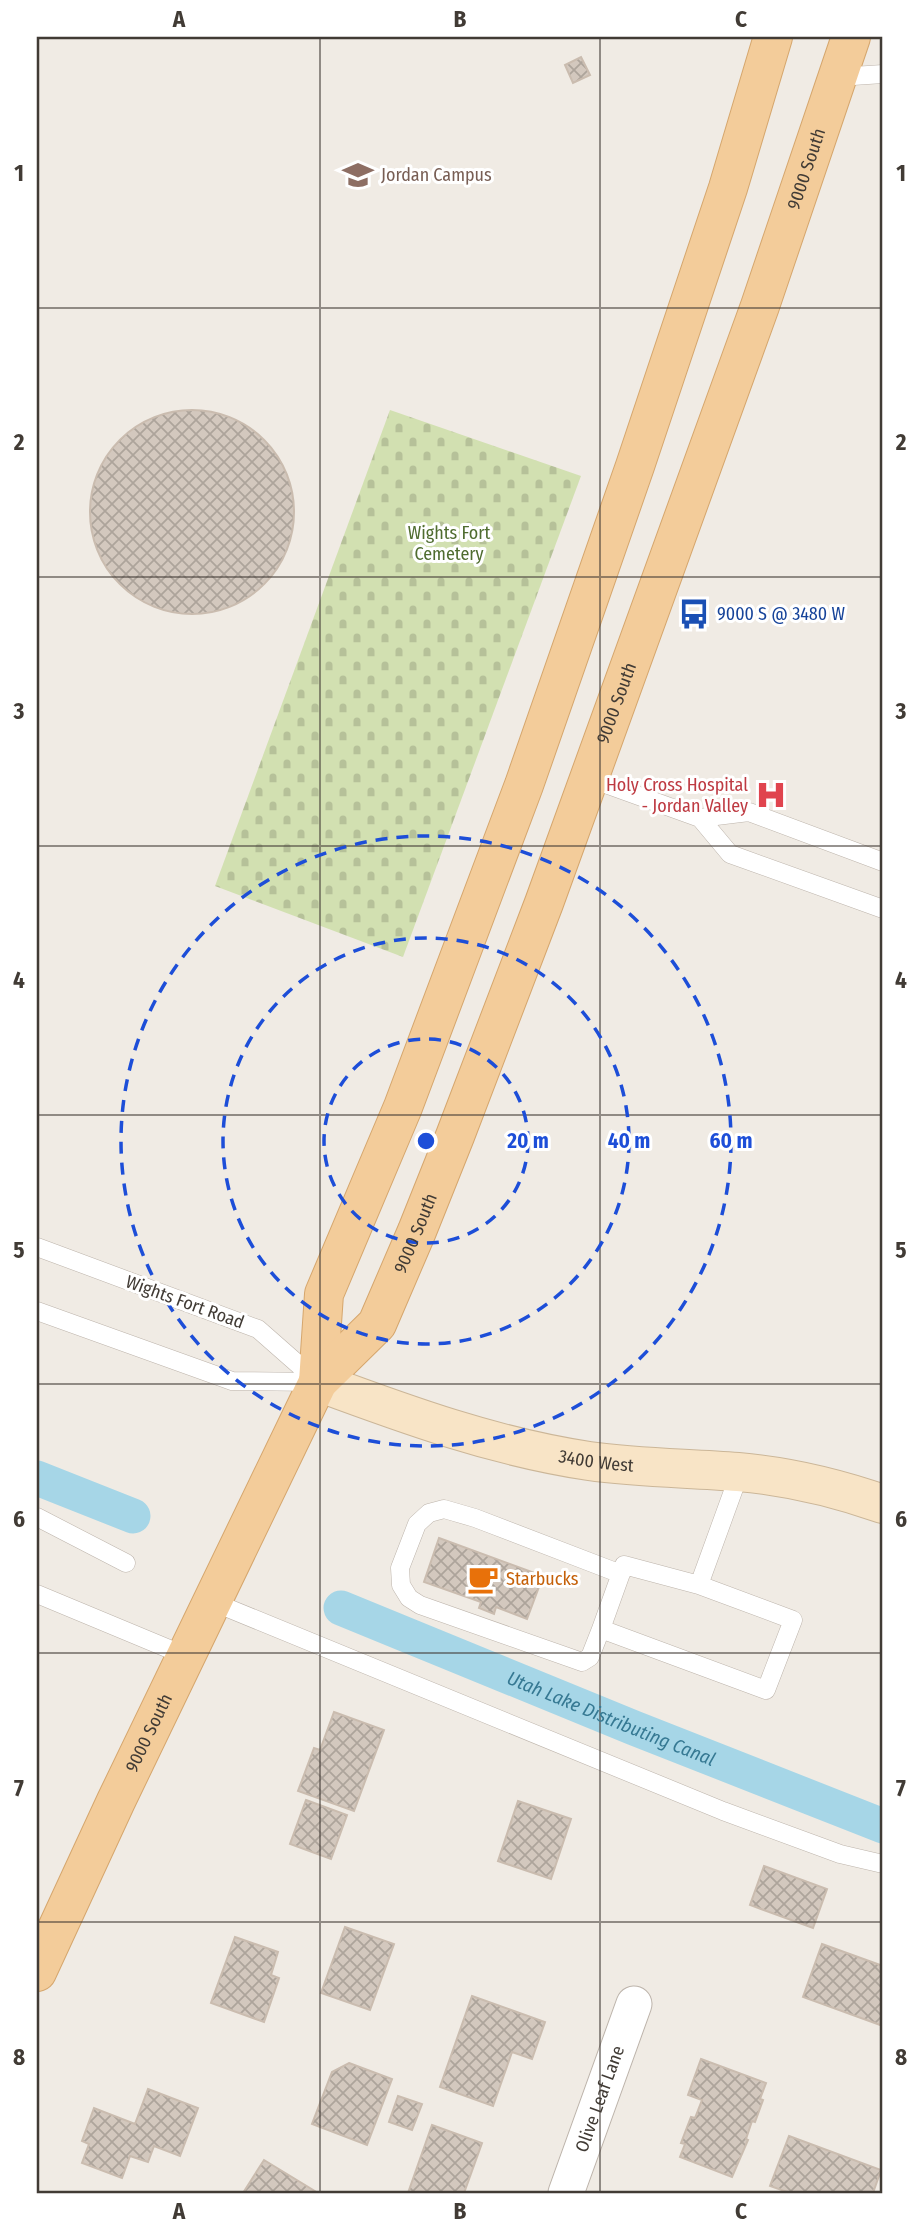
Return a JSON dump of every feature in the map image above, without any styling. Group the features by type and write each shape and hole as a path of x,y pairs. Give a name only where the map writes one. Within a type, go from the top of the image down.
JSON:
{"main road":[{"name":"9000 South","path":"318,1382 324,1294 403,1107 524,785 635,466 735,164 773,37"},
{"name":"9000 South","path":"37,1972 318,1382 377,1324 465,1112 540,916 760,306 851,37"}],"street":[{"name":"3400 West","path":"318,1382 422,1419 522,1448 622,1465 740,1472 808,1483 883,1504"},
{"name":"Olive Leaf Lane","path":"566,2193 634,2004"}],"lane":[{"path":"838,77 883,74"},
{"path":"589,778 700,818 749,812 883,862"},
{"path":"700,818 730,854 883,909"},
{"name":"Wights Fort Road","path":"37,1247 258,1329 318,1382"},
{"path":"37,1311 232,1381 318,1382"},
{"path":"699,1586 740,1472"},
{"path":"601,1629 766,1690 793,1620 699,1586 624,1565 621,1574 601,1629 590,1657 582,1662 420,1605 409,1598 401,1585 400,1568 417,1524 429,1513 444,1509 475,1518 621,1574"},
{"path":"37,1517 126,1563"},
{"path":"37,1594 186,1656"},
{"path":"213,1602 723,1811 840,1854 883,1864"}],"green space":[{"name":"Wights Fort Cemetery","path":"390,410 581,476 403,957 215,886"}],"building":[{"path":"581,57 590,75 573,83 565,65"},
{"path":"192,410 212,411 231,417 264,440 287,473 293,492 293,532 287,551 264,584 231,607 212,613 192,614 172,613 153,607 120,584 97,551 91,532 90,512 91,492 97,473 120,440 153,417 172,411"},
{"name":"Starbucks","path":"439,1538 543,1576 527,1619 496,1607 494,1614 479,1608 481,1602 424,1582"},
{"path":"334,1712 384,1730 354,1811 298,1791 314,1748 320,1750"},
{"path":"306,1800 347,1815 331,1859 290,1844"},
{"path":"518,1801 571,1819 551,1879 498,1861"},
{"path":"764,1866 827,1889 813,1928 750,1905"},
{"path":"345,1927 394,1944 370,2010 321,1993"},
{"path":"235,1937 278,1952 271,1975 279,1978 264,2022 211,2003"},
{"path":"822,1944 883,1966 883,2026 803,1997"},
{"path":"472,1996 545,2022 532,2059 512,2052 493,2106 440,2087"},
{"path":"701,2059 766,2083 760,2099 763,2100 755,2122 752,2121 746,2139 748,2140 732,2177 680,2157 685,2144 681,2143 691,2117 695,2118 702,2100 688,2095"},
{"path":"349,2063 392,2079 367,2145 312,2124 332,2072"},
{"path":"148,2089 198,2108 180,2156 154,2146 148,2162 130,2156 122,2178 82,2163 89,2144 82,2141 94,2108 135,2124"},
{"path":"398,2096 422,2104 412,2130 389,2122"},
{"path":"432,2125 482,2143 464,2193 408,2193"},
{"path":"789,2136 881,2170 873,2193 790,2193 770,2186"},
{"path":"264,2160 318,2193 243,2193"}],"waterway":[{"name":"Utah Lake Distributing Canal","path":"37,1478 133,1516"},
{"name":"Utah Lake Distributing Canal","path":"341,1608 883,1826"}],"place":[{"name":"Jordan Campus","path":"358,175"},
{"name":"9000 S @ 3480 W","path":"694,614"},
{"name":"Holy Cross Hospital - Jordan Valley","path":"771,795"},
{"name":"Starbucks","path":"483,1579"}]}
